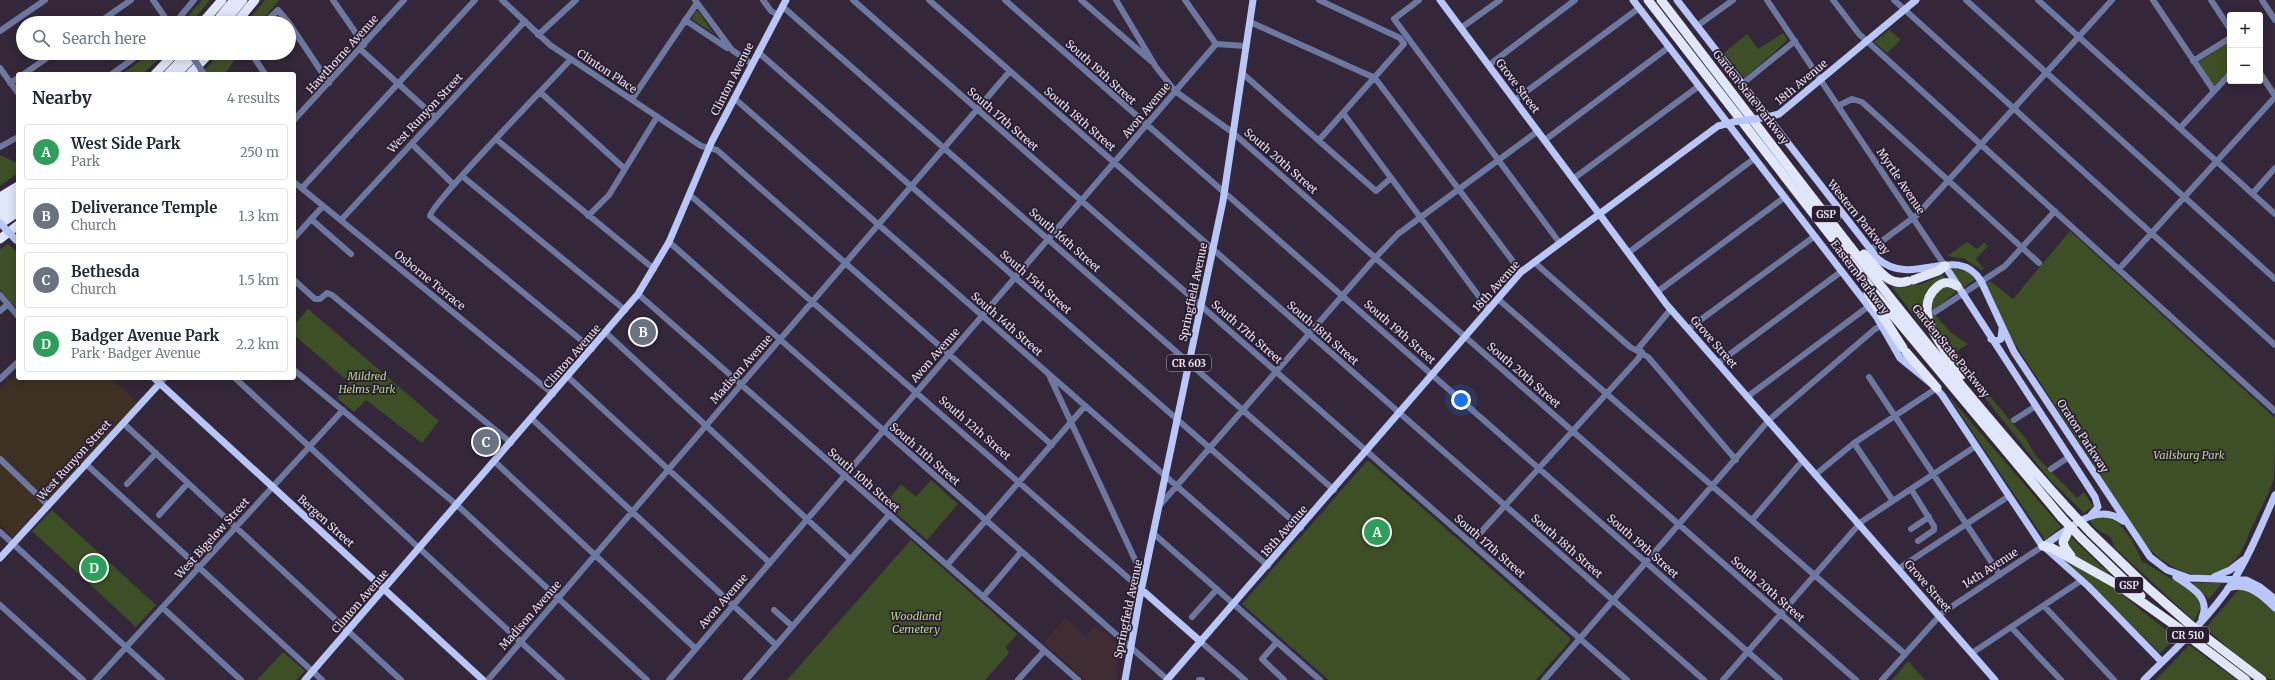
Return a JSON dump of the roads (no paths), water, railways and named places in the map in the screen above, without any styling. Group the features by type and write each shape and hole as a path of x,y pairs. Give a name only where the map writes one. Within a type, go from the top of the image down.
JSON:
{"highway":[{"path":"208,16 222,0"},
{"path":"221,16 234,0"},
{"path":"230,16 243,0"},
{"path":"242,16 255,0"},
{"name":"Garden State Parkway","path":"1648,0 1829,235 1911,338 2062,518 2122,578 2180,629 2246,680"},
{"name":"Garden State Parkway","path":"1661,0 1814,198 1995,424 2071,512 2148,588 2203,635 2262,680"},
{"path":"157,72 168,60"},
{"path":"170,72 182,60"},
{"path":"179,72 190,60"},
{"path":"192,72 203,60"},
{"path":"0,198 16,187"},
{"path":"0,206 16,195"},
{"path":"1814,198 1886,277 1896,283 1911,280 1938,271 1945,266"},
{"path":"0,220 16,205"},
{"path":"0,220 16,213"},
{"path":"0,238 16,226"},
{"path":"1829,235 1905,350 1937,388"},
{"path":"1960,290 1944,283 1934,290 1927,308 1929,321 1939,341 1995,424"},
{"path":"2069,530 2064,537 2064,546 2080,563"},
{"path":"2044,546 2052,548 2118,585 2180,629"}],"main road":[{"name":"Springfield Avenue","path":"1125,680 1144,578 1225,192 1253,0"},
{"name":"Grove Street","path":"1440,0 1657,292 1995,680"},
{"name":"Eastern Parkway","path":"1633,0 1699,86 1730,123 1755,158 1869,306 1882,325 1891,345 1903,362 1937,388 2044,546 2082,580 2162,662"},
{"name":"Western Parkway","path":"1677,0 1742,84 1765,118 1870,250 1883,264 1900,271 1913,271 1935,266 1945,266"},
{"name":"18th Avenue","path":"1168,680 1466,338 1521,272 1559,242 1718,126 1780,114 1916,0"},
{"name":"Clinton Avenue","path":"305,680 495,462 638,294 669,242 709,148 784,3"},
{"path":"0,220 16,240"},
{"name":"Oraton Parkway","path":"1945,266 1956,265 1968,267 1981,281 2014,352 2146,554 2162,567 2188,578 2208,580 2235,578"},
{"name":"Myrtle Avenue","path":"1945,266 2093,494"},
{"path":"1991,339 2000,340 2002,336 2002,329"},
{"name":"West Runyon Street","path":"0,558 123,423 160,380"},
{"name":"Bergen Street","path":"160,380 273,487 483,680"},
{"path":"2093,494 2101,497 2105,490"},
{"path":"2091,515 2098,506 2093,494"},
{"name":"CR 510","path":"2144,680 2201,622 2228,588 2248,554 2275,495"},
{"name":"14th Avenue","path":"2044,546 2091,515 2101,512 2110,513 2128,525"},
{"path":"2208,580 2233,568 2248,554"},
{"path":"2162,567 2200,595 2205,606 2201,622"},
{"path":"2235,578 2253,583 2275,599"},
{"path":"2228,588 2239,586 2250,589 2262,596 2275,608"},
{"name":"South 12th Street","path":"1142,590 1201,642"}],"street":[{"path":"22,16 45,0"},
{"path":"108,16 131,0"},
{"path":"154,0 164,16"},
{"path":"181,16 194,0"},
{"name":"Hawthorne Avenue","path":"296,117 329,83 404,0"},
{"path":"302,188 475,0"},
{"name":"Clinton Place","path":"502,0 538,35 571,59 701,146 717,150 1052,445"},
{"path":"538,35 576,0"},
{"path":"763,0 771,11 778,15"},
{"name":"South 17th Street","path":"853,0 1081,202 1201,305 1627,680"},
{"name":"South 18th Street","path":"929,0 1704,680"},
{"name":"South 19th Street","path":"1005,0 1146,125 1434,374 1780,680"},
{"path":"1081,0 1156,66"},
{"path":"1116,0 1156,66"},
{"path":"1185,0 1216,44 1246,46"},
{"path":"1319,0 1400,38 1404,44 1319,140"},
{"path":"1420,0 1394,19 1559,242"},
{"path":"1461,28 1500,0"},
{"path":"1489,65 1575,0"},
{"path":"1697,26 1733,0"},
{"name":"Myrtle Avenue","path":"1767,0 1912,219 1945,266"},
{"path":"1833,0 1867,41 2275,411"},
{"path":"1894,0 2275,345"},
{"path":"1966,0 2275,279"},
{"path":"2038,0 2275,214"},
{"path":"1870,250 1912,219 2112,0"},
{"path":"2153,0 2214,91"},
{"path":"2211,0 2227,24"},
{"path":"2262,0 2275,20"},
{"path":"335,1 362,47 397,84 435,118"},
{"path":"632,99 696,1 732,50"},
{"name":"South 16th Street","path":"784,3 944,147 1334,490"},
{"path":"1515,100 1639,8"},
{"path":"272,16 278,10 283,16"},
{"path":"0,31 16,20"},
{"path":"685,20 752,64"},
{"name":"West Runyon Street","path":"341,220 524,21"},
{"path":"1250,22 1374,78 1521,272"},
{"path":"296,34 329,83"},
{"path":"2193,61 2227,40"},
{"path":"1742,84 1794,41"},
{"name":"Avon Avenue","path":"670,680 883,430 1216,44"},
{"path":"1545,140 1669,47"},
{"name":"South 15th Street","path":"758,52 1301,528"},
{"path":"571,59 462,176 432,209 430,214 431,218 592,348"},
{"path":"27,72 44,60"},
{"path":"115,72 131,60"},
{"path":"194,60 203,72"},
{"path":"256,60 264,72"},
{"name":"South 20th Street","path":"1156,66 1175,91 1233,134 1376,257 1466,338 1856,680"},
{"path":"0,68 16,90"},
{"name":"Madison Avenue","path":"488,680 1010,71"},
{"path":"1242,73 1376,190 1391,178"},
{"path":"2180,128 2227,77"},
{"path":"2119,270 2275,97 2263,78"},
{"path":"10,83 16,79"},
{"path":"1573,179 1699,86"},
{"path":"540,92 625,169"},
{"name":"South 14th Street","path":"734,98 1268,566"},
{"path":"1838,106 1849,99 1858,99 2039,263"},
{"path":"1343,113 1489,310"},
{"path":"588,216 609,196 657,117"},
{"path":"1160,505 1376,257 1398,234 1538,131"},
{"path":"0,147 16,138"},
{"path":"496,139 654,269"},
{"path":"412,144 454,185"},
{"path":"1628,253 1755,158"},
{"path":"2253,194 2275,168"},
{"path":"462,176 625,310"},
{"name":"Osborne Terrace","path":"296,184 553,394"},
{"name":"South 12th Street","path":"690,194 1142,590"},
{"path":"1657,292 1785,197"},
{"path":"296,236 323,206"},
{"path":"1935,312 1960,290 1981,281 2003,267 2055,211"},
{"path":"311,219 351,254"},
{"path":"1688,329 1815,236"},
{"name":"South 11th Street","path":"669,242 1168,680"},
{"path":"1534,262 1648,357 1736,460"},
{"path":"1718,363 1842,271"},
{"path":"296,282 315,299 320,299 327,293 332,295 511,443"},
{"name":"South 10th Street","path":"638,294 1078,680"},
{"path":"0,295 16,314"},
{"path":"1498,299 1905,654"},
{"path":"0,311 8,304"},
{"path":"1747,396 1869,306"},
{"path":"1471,543 1607,394 1671,309"},
{"path":"1547,679 1613,600 1736,460 1768,420 1875,329 1882,325"},
{"path":"606,333 850,559"},
{"path":"0,379 16,364"},
{"path":"296,372 457,505 647,680"},
{"path":"1048,373 1144,578"},
{"path":"568,377 770,563"},
{"path":"1870,377 2000,575"},
{"path":"237,380 562,680"},
{"path":"1815,475 1854,443 1937,388"},
{"path":"947,565 1085,406"},
{"path":"2014,420 2036,406"},
{"name":"West Bigelow Street","path":"96,680 343,410"},
{"path":"532,419 776,645"},
{"path":"123,423 401,680"},
{"path":"1854,443 1893,501"},
{"path":"1723,680 1859,525 1976,446"},
{"path":"127,484 156,453"},
{"path":"2051,468 2069,457"},
{"path":"0,459 48,505"},
{"path":"1752,520 1803,460"},
{"path":"495,462 696,649"},
{"path":"86,464 314,671 322,680"},
{"path":"159,515 188,483"},
{"path":"1911,489 1934,526 1934,530 1918,541"},
{"path":"1898,569 2009,496"},
{"path":"746,680 889,515"},
{"path":"1911,529 1929,517"},
{"path":"0,532 162,680"},
{"path":"1154,534 1320,680"},
{"name":"14th Avenue","path":"1882,680 1939,616 2044,546"},
{"path":"983,597 1021,552"},
{"path":"1972,654 2082,580"},
{"path":"1192,617 1217,589"},
{"path":"0,605 83,680"},
{"path":"2044,606 2114,680"},
{"path":"163,608 241,680"},
{"path":"774,610 792,626"},
{"path":"2011,627 2061,680"},
{"name":"South 12th Street","path":"1201,642 1244,680"},
{"path":"1277,642 1262,659 1284,680"},
{"path":"1018,680 1044,651"}],"place":[{"name":"Deliverance Temple","path":"643,332"},
{"name":"Bethesda","path":"486,442"},
{"name":"West Side Park","path":"1377,532"},
{"name":"Badger Avenue Park","path":"94,568"}],"park label":[{"name":"Mildred Helms Park","path":"367,382"},
{"name":"Vailsburg Park","path":"2189,455"},
{"name":"Woodland Cemetery","path":"916,622"}]}
